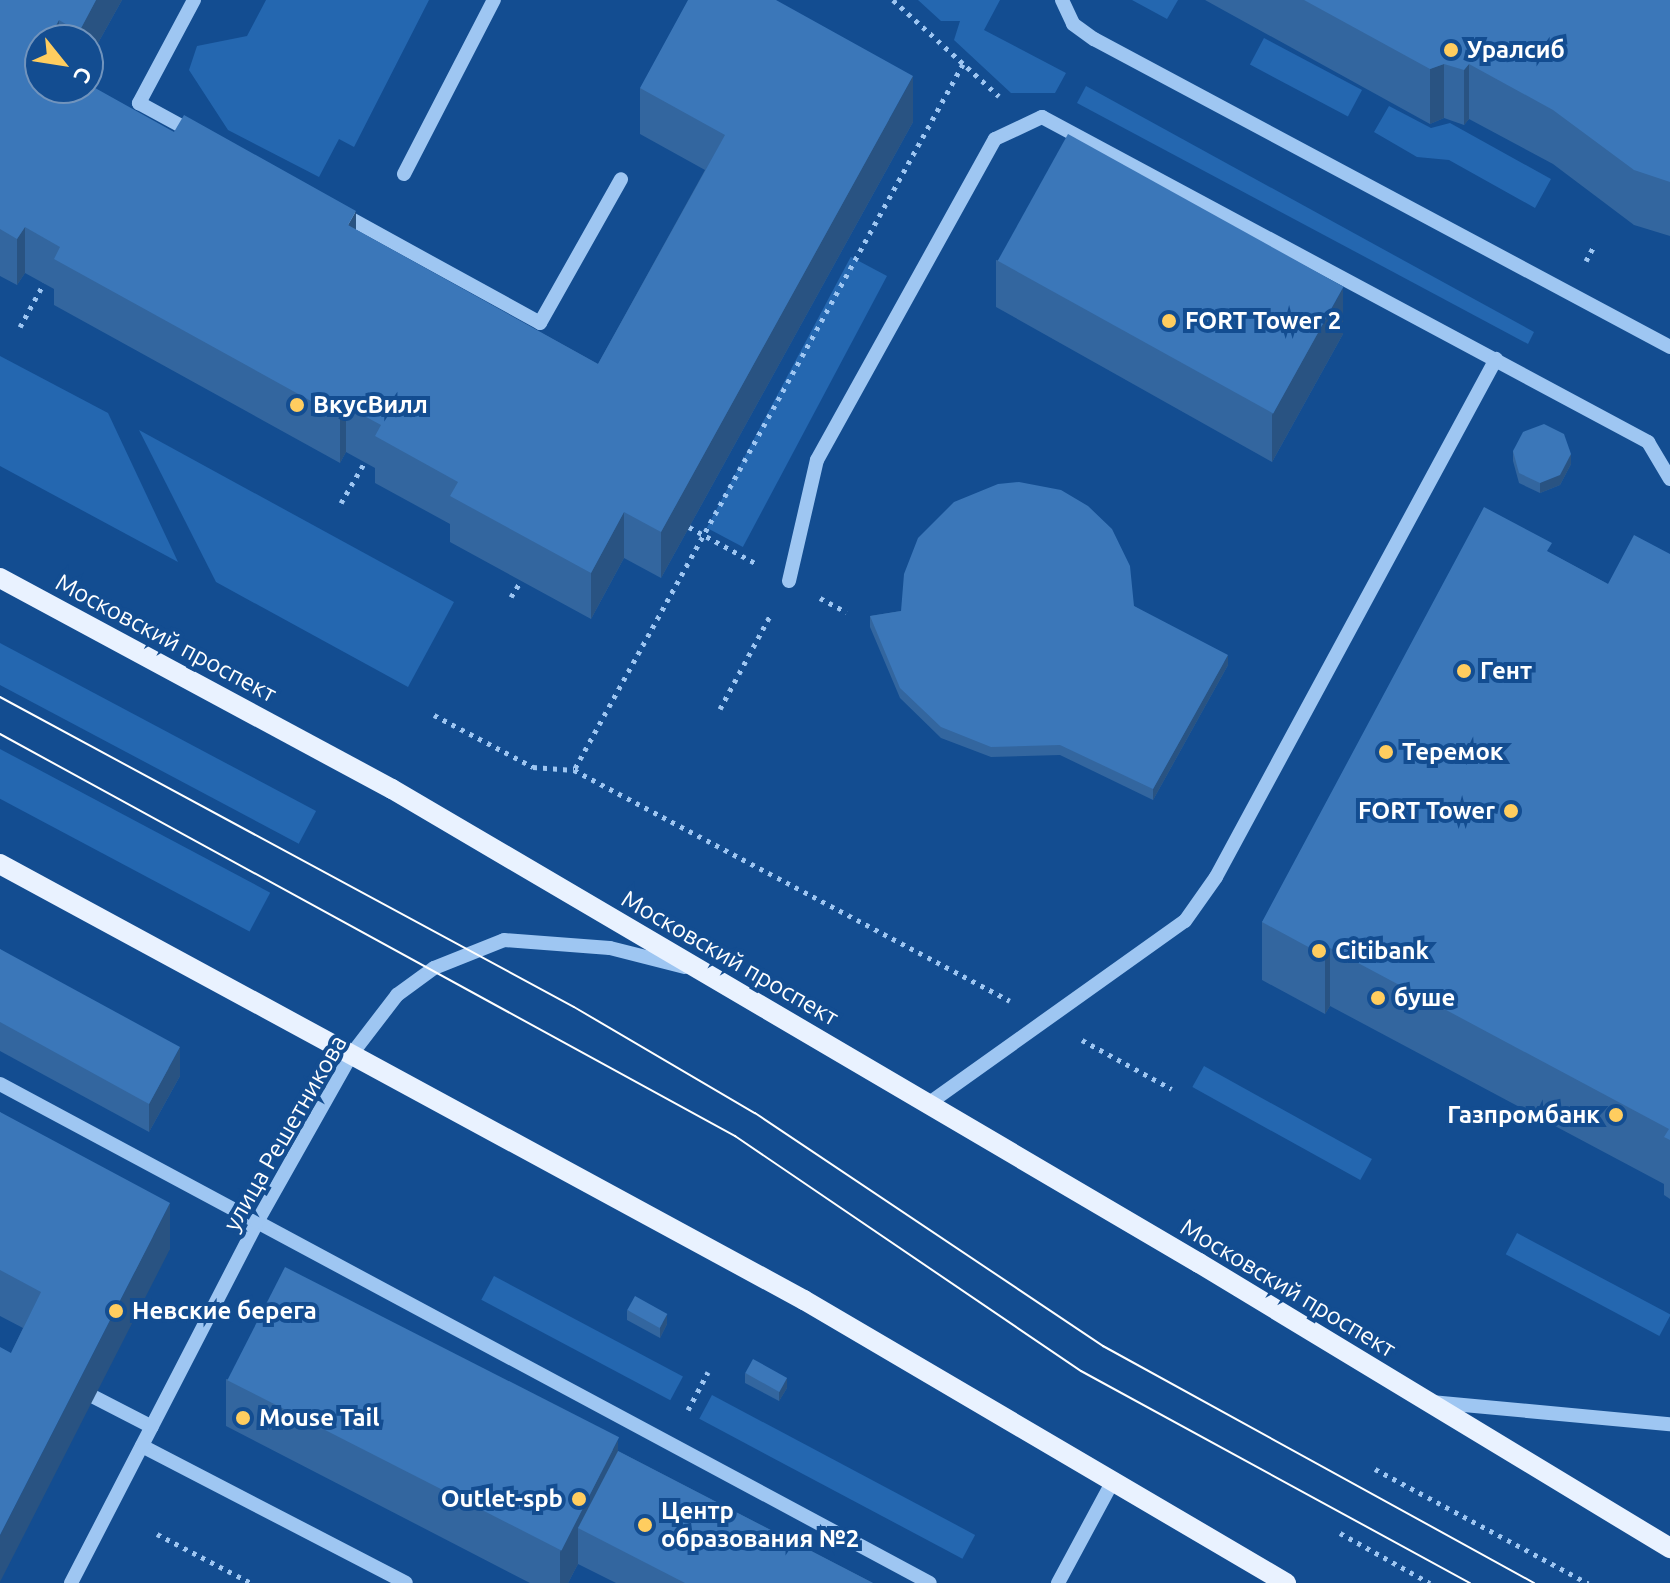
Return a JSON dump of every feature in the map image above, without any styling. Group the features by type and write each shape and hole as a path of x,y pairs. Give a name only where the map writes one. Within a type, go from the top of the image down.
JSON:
{"main road":[{"name":"Московский проспект","path":"0,578 392,789 928,1104 1670,1548"},
{"path":"0,864 804,1300 1114,1479 1286,1583"}],"street":[{"path":"194,0 139,103 208,141"},
{"path":"404,174 494,0"},
{"path":"1062,0 1073,24 1094,39 1670,347"},
{"path":"789,581 825,446 995,139 1042,117 1648,442 1670,479"},
{"path":"332,209 540,323 621,179"},
{"path":"928,1104 1161,942 1185,921 1216,877 1496,359"},
{"name":"улица Решетникова","path":"71,1583 257,1222 351,1055 397,995 434,968 504,940 610,948 701,971"},
{"path":"0,1084 930,1583"},
{"path":"94,1397 152,1427"},
{"name":"Московский проспект","path":"1424,1401 1670,1424"},
{"path":"142,1446 406,1583"},
{"path":"1058,1583 1114,1479"}],"path":[{"path":"893,0 1001,98 1042,117"},
{"path":"574,770 963,64"},
{"path":"20,327 44,283"},
{"path":"341,503 365,462"},
{"path":"511,597 521,581"},
{"path":"720,709 789,581"},
{"path":"434,715 533,767 574,770 1172,1089"},
{"path":"686,1412 708,1372"},
{"path":"1375,1469 1588,1583"},
{"path":"1340,1533 1430,1583"},
{"path":"157,1534 251,1583"}],"shaded area":[{"path":"266,0 429,0 354,147 339,139 319,177 228,130 189,70 197,46 247,36"},
{"path":"918,0 1000,0 984,30 1066,73 1055,93 1011,93 954,40 960,21 941,21"},
{"path":"1132,0 1178,0 1167,19"},
{"path":"1264,38 1362,90 1348,117 1250,64"},
{"path":"1086,86 1534,332 1528,344 1077,103"},
{"path":"1389,106 1431,128 1450,123 1551,179 1535,208 1449,160 1417,157 1374,132"},
{"path":"851,257 887,276 743,547 707,528"},
{"path":"0,356 108,413 178,562 0,466"},
{"path":"139,430 454,602 408,687 216,582"},
{"path":"0,643 316,811 299,844 0,685"},
{"path":"0,749 270,893 250,932 0,799"},
{"path":"1204,1066 1372,1159 1360,1180 1192,1087"},
{"path":"1517,1233 1670,1314 1659,1336 1506,1254"},
{"path":"494,1276 683,1376 670,1400 481,1300"},
{"path":"712,1395 975,1535 962,1559 699,1419"}],"building":[{"path":"0,0 96,0 83,24 66,24 59,20 57,24 24,24 24,104 104,104 104,93 174,132 184,115 356,211 348,225 598,364 725,135 640,88 688,0 776,0 913,76 661,532 624,512 591,573 450,496 458,482 375,436 381,425 346,406 340,417 54,259 60,247 25,227 17,239 0,229"},
{"path":"1304,0 1670,0 1670,182 1634,170 1553,110 1469,64 1464,70 1444,64 1430,69"},
{"name":"FORT Tower 2","path":"1068,134 1344,287 1273,414 998,261"},
{"path":"1544,424 1564,434 1571,454 1560,475 1540,483 1519,473 1513,451 1523,432"},
{"path":"1019,482 1061,490 1088,506 1112,529 1130,566 1134,606 1228,655 1153,789 1060,745 991,747 941,727 900,688 870,616 901,611 904,574 918,538 954,502 998,484"},
{"name":"FORT Tower","path":"1484,507 1552,543 1547,551 1608,584 1634,535 1670,554 1670,1140 1664,1137 1669,1129 1330,948 1325,956 1262,922"},
{"path":"0,949 180,1047 149,1104 0,1022"},
{"path":"0,1112 170,1203 0,1535 0,1347 11,1353 41,1292 0,1270"},
{"path":"285,1267 619,1437 561,1550 227,1380"},
{"path":"635,1296 667,1314 660,1328 627,1310"},
{"path":"753,1359 787,1378 779,1392 745,1373"},
{"path":"618,1451 873,1583 685,1583 578,1528"}],"tram line":[{"path":"0,697 574,1007 755,1113 1103,1346 1534,1583"},
{"path":"0,734 735,1136 1081,1371 1470,1583"}],"place":[{"name":"Уралсиб","path":"1451,50"},
{"name":"FORT Tower 2","path":"1169,321"},
{"name":"ВкусВилл","path":"297,405"},
{"name":"Гент","path":"1464,671"},
{"name":"Теремок","path":"1386,752"},
{"name":"FORT Tower","path":"1511,811"},
{"name":"Citibank","path":"1319,951"},
{"name":"буше","path":"1378,998"},
{"name":"Газпромбанк","path":"1616,1115"},
{"name":"Невские берега","path":"116,1311"},
{"name":"Mouse Tail","path":"243,1418"},
{"name":"Outlet-spb","path":"579,1499"},
{"name":"Центр образования №2","path":"645,1525"}]}
